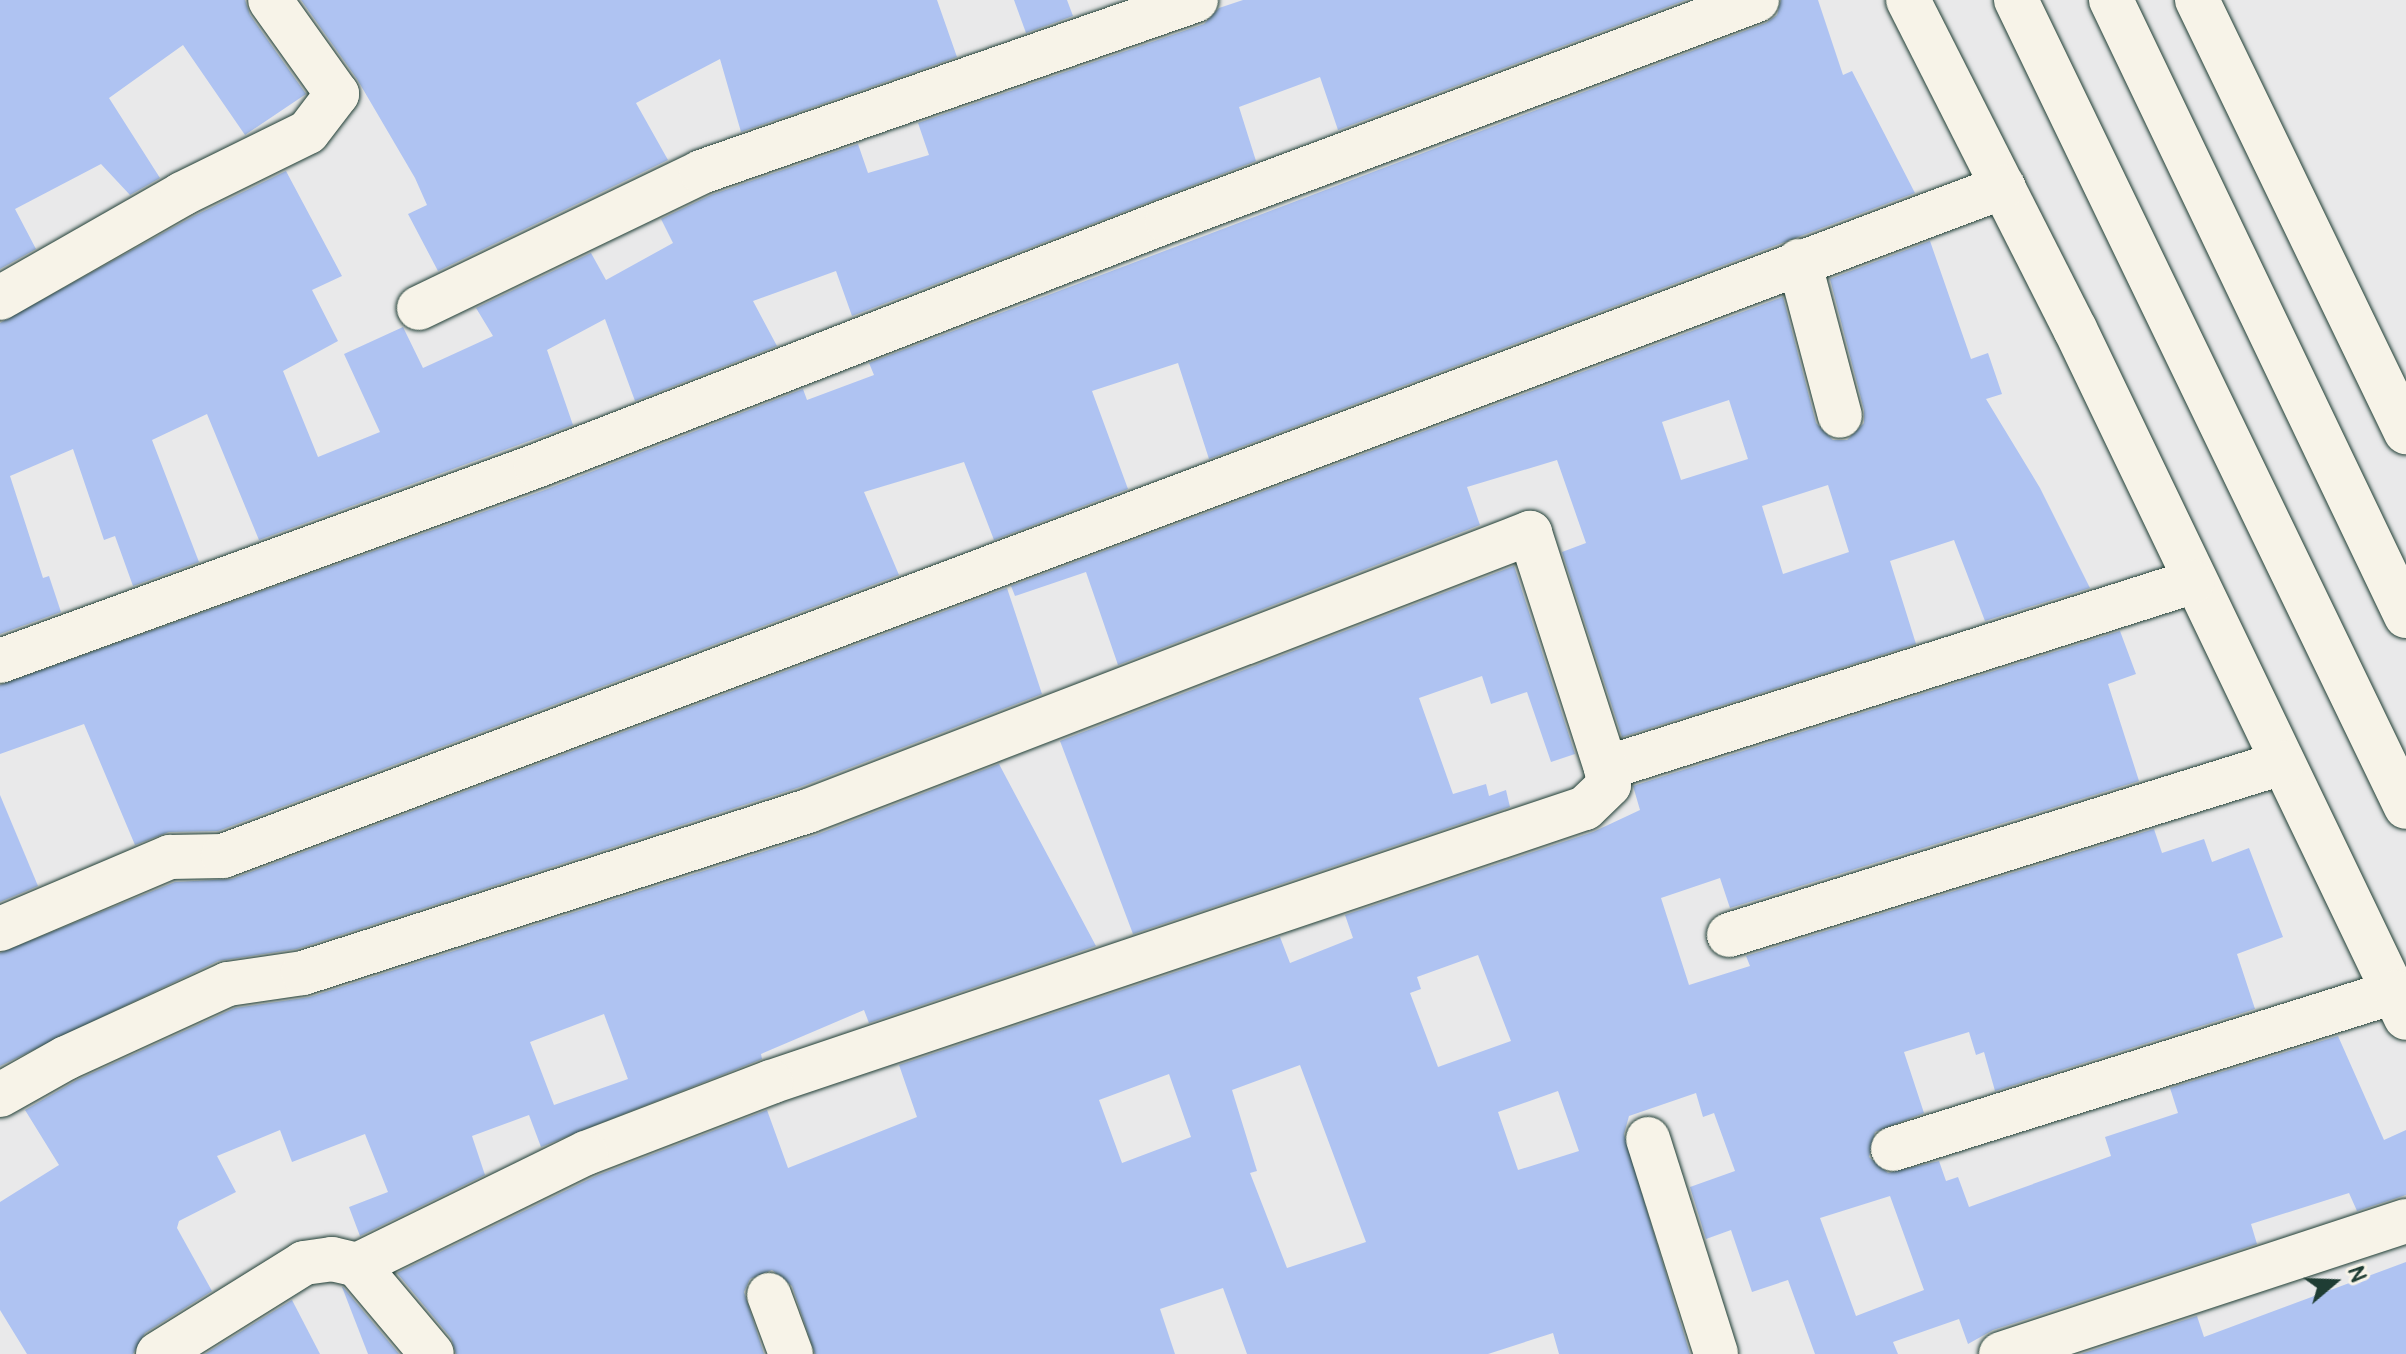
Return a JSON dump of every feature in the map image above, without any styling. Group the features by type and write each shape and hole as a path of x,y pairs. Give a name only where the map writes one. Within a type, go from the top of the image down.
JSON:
{"street":[{"path":"0,298 182,194 308,132 337,94 270,0"},
{"path":"419,308 701,172 1196,0"},
{"path":"0,661 536,466 1167,221 1757,0"},
{"path":"1893,1149 2400,1005 2192,582 2003,187 1908,0"},
{"path":"2016,0 2406,807"},
{"path":"2111,0 2406,616"},
{"path":"2197,0 2406,432"},
{"path":"0,929 170,857 223,856 1799,261 2003,187"},
{"path":"1799,261 1840,416"},
{"path":"2363,345 2406,356"},
{"path":"0,1095 66,1058 228,984 303,973 808,811 1530,533 1606,768 1609,785 1585,808 771,1082 586,1153 357,1265"},
{"path":"1606,768 2192,582"},
{"path":"1729,935 2282,763"},
{"path":"1648,1139 1716,1354"},
{"path":"2001,1354 2406,1221"},
{"path":"158,1354 304,1263 332,1259 357,1265 432,1354"},
{"path":"769,1295 791,1354"}],"building":[{"path":"0,0 245,0 250,15 306,94 245,135 183,45 109,98 160,178 130,195 101,164 15,209 36,249 0,269"},
{"path":"301,0 937,0 957,57 741,132 720,59 636,103 668,160 438,271 408,214 427,205 415,178 357,79"},
{"path":"1014,0 1067,0 1073,16 1026,33"},
{"path":"1243,0 1686,0 1338,130 1320,77 1239,107 1256,161 852,316 836,271 753,301 777,346 635,401 605,319 547,350 573,425 259,540 207,414 152,440 199,562 133,586 115,536 104,540 73,449 10,476 43,578 49,576 61,612 0,634 0,323 194,216 286,171 342,276 312,290 338,341 283,371 318,457 380,432 344,354 403,327 423,368 493,336 476,308 591,253 606,280 673,243 661,219 711,195 858,144 868,173 929,155 918,123 1204,24 1219,8"},
{"path":"1781,0 1818,0 1843,75 1852,71 1915,193 1209,459 1178,363 1092,391 1128,489 994,540 964,462 864,492 899,575 218,831 169,832 135,845 84,724 0,754 0,685 545,490 803,389 807,400 874,375 869,363 1766,23 1777,15"},
{"path":"1930,241 1971,359 1988,353 2002,394 1986,399 2040,488 2090,588 1985,621 1954,540 1890,561 1916,644 1622,737 1562,552 1586,543 1557,460 1467,487 1480,525 1118,665 1086,572 1015,596 1011,586 1783,297 1816,423 1833,440 1847,440 1864,423 1864,410 1830,279","holes":["1729,400 1748,459 1681,480 1662,422","1828,485 1849,552 1783,574 1762,506"]},
{"path":"1514,566 1575,754 1551,762 1527,692 1491,704 1482,676 1419,698 1453,794 1486,784 1489,796 1506,790 1510,807 1133,934 1060,741"},
{"path":"1007,588 1042,694 800,787 297,949 218,961 0,1066 0,953 175,882 232,879"},
{"path":"2120,631 2136,674 2108,684 2139,781 1730,908 1720,878 1661,898 1689,985 1750,966 1746,956 2154,829 2162,853 2204,839 2212,862 2249,848 2283,937 2237,954 2255,1009 1995,1091 1984,1052 1976,1055 1969,1032 1904,1052 1924,1113 1875,1132 1869,1157 1888,1173 1939,1161 1946,1181 1958,1177 1969,1207 2111,1156 2105,1137 2178,1113 2170,1088 2338,1036 2384,1140 2406,1130 2406,1195 2357,1211 2349,1193 2251,1224 2257,1244 1993,1330 1968,1344 1959,1319 1893,1342 1898,1354 1815,1354 1788,1280 1752,1292 1731,1230 1706,1239 1690,1187 1735,1171 1714,1113 1703,1117 1696,1093 1629,1116 1624,1134 1690,1354 1559,1354 1553,1333 1488,1354 1247,1354 1223,1288 1160,1309 1175,1354 815,1354 792,1286 772,1270 750,1279 744,1292 764,1354 456,1354 451,1338 397,1273 596,1176 767,1110 788,1168 917,1117 899,1065 1280,937 1290,963 1353,938 1345,915 1593,832 1640,810 1633,786","holes":["1478,955 1511,1041 1438,1067 1410,993 1421,989 1417,977","1300,1065 1366,1242 1287,1268 1250,1173 1257,1171 1232,1090","1169,1074 1191,1137 1122,1163 1099,1100","1558,1091 1579,1151 1518,1170 1498,1112","1890,1196 1924,1290 1856,1316 1820,1218"]},
{"path":"999,764 1096,946 869,1023 864,1010 761,1054 762,1059 541,1147 529,1115 472,1136 485,1175 360,1236 349,1207 388,1192 365,1134 292,1162 280,1130 217,1156 236,1192 179,1221 177,1228 212,1291 145,1333 133,1354 27,1354 0,1310 0,1202 59,1165 25,1110 77,1080 235,1008 310,997 816,835","holes":["604,1014 628,1079 554,1105 530,1042"]},
{"path":"0,795 38,886 0,902"},
{"path":"2406,1262 2406,1354 2081,1354 2197,1316 2204,1337"},
{"path":"343,1287 399,1354 368,1354"},
{"path":"292,1300 320,1354 205,1354"}]}
